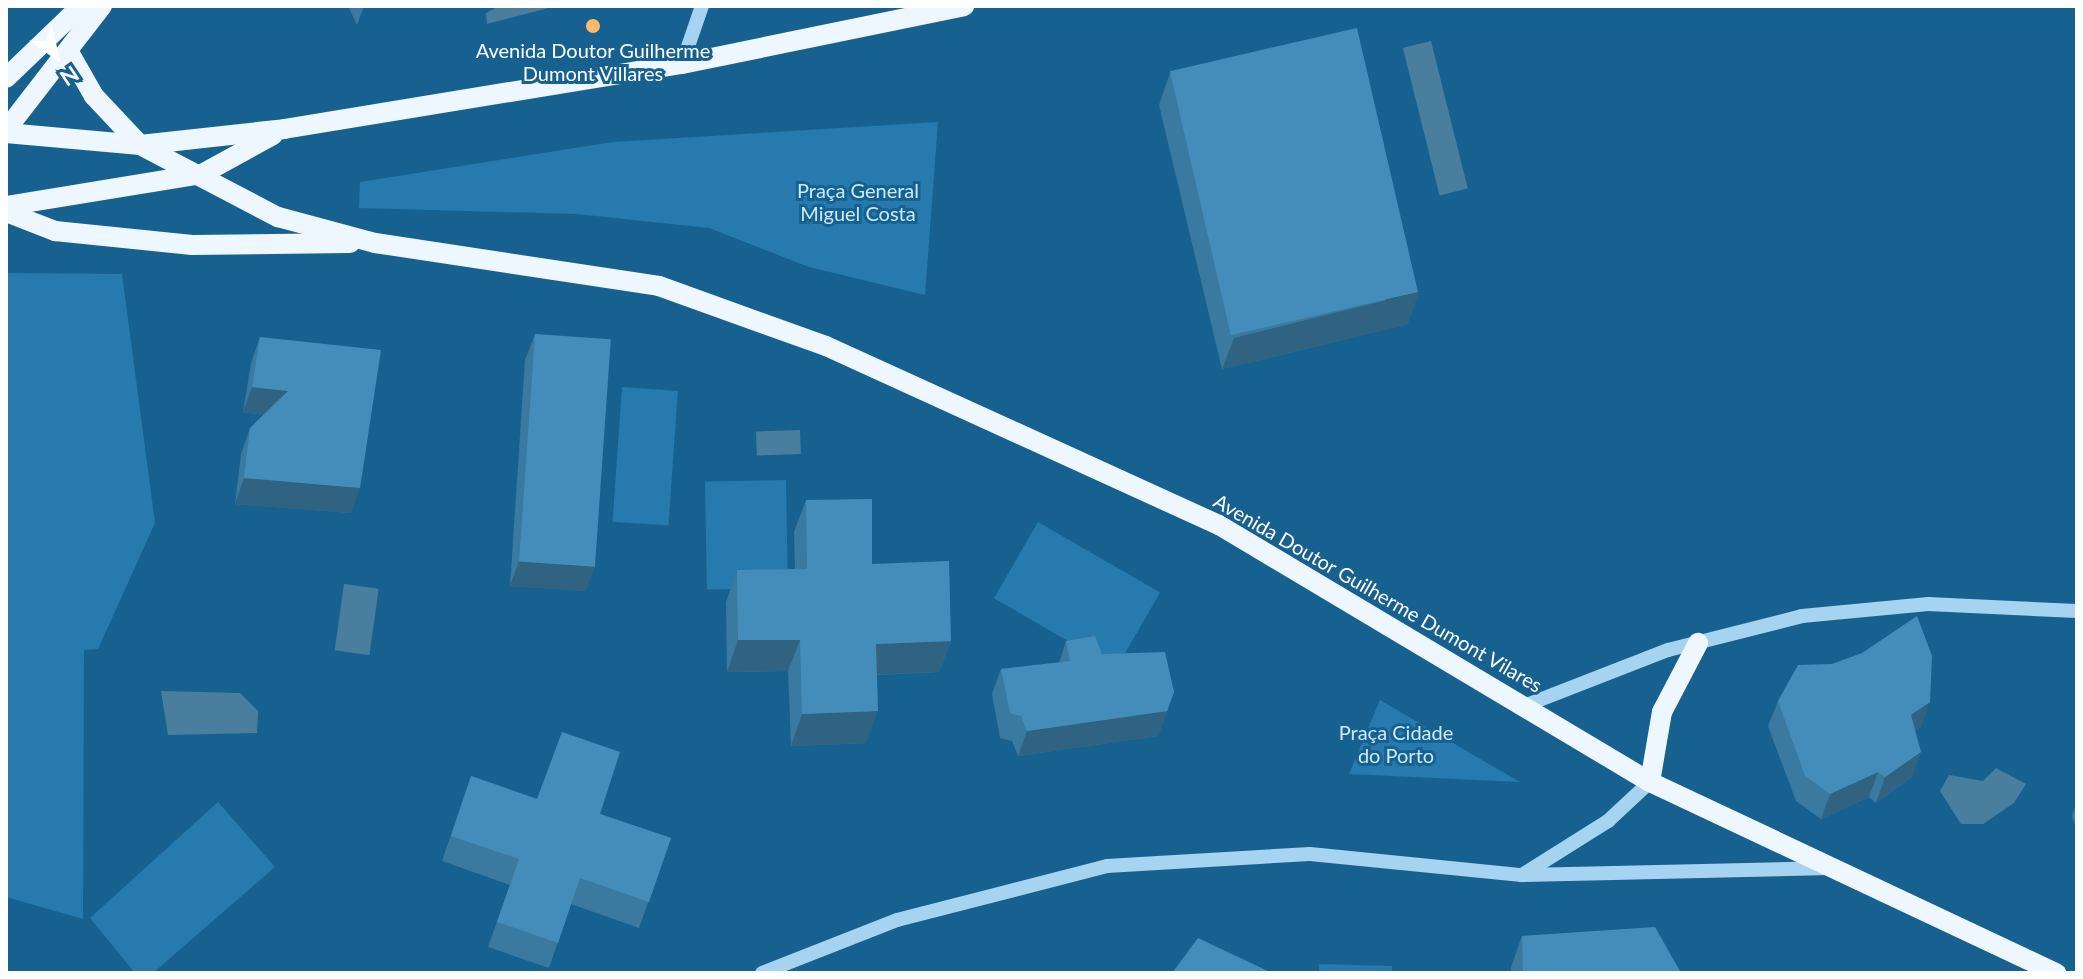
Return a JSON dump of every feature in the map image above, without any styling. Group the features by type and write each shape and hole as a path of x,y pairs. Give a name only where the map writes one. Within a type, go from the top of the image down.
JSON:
{"main road":[{"path":"6,78 81,6"},
{"path":"6,132 70,54 102,6"},
{"path":"6,132 140,145 284,129 682,64 964,6"},
{"path":"70,54 94,96 140,145"},
{"path":"6,206 202,174 284,129"},
{"name":"Avenida Doutor Guilherme Dumont Vilares","path":"140,145 202,174 278,217 375,243 659,286 826,346 1219,525 1650,782 2056,973"},
{"name":"Avenida Doutor Guilherme Dumont Vilares","path":"6,212 55,231 192,245 375,243"},
{"path":"1650,782 1662,712 1698,643"}],"street":[{"path":"682,64 702,6"},
{"path":"1524,706 1698,643 1874,608 2077,611"},
{"path":"1522,875 1608,821 1650,782"},
{"path":"762,973 897,920 1107,866 1310,854 1522,875 1833,868"}],"green space":[{"name":"Praça General Miguel Costa","path":"938,122 925,295 809,267 709,228 577,214 359,208 360,182 613,142"},
{"path":"6,273 122,274 155,523 98,649 84,650 83,919 6,897"},
{"path":"622,387 678,391 668,526 613,522"},
{"path":"786,480 788,588 707,589 705,481"},
{"path":"1038,522 1160,592 1116,669 994,598"},
{"name":"Praça Cidade do Porto","path":"1380,700 1482,760 1520,782 1349,774"},
{"path":"218,802 275,867 153,973 135,973 90,918"},
{"path":"1319,964 1392,966 1392,973 1319,973"}],"shaded area":[{"path":"499,6 556,6 487,24 486,13"},
{"path":"1431,41 1468,188 1440,196 1403,48"},
{"path":"800,430 801,454 757,456 756,432"},
{"path":"344,584 379,589 369,655 335,650"},
{"path":"161,691 240,693 258,711 257,733 168,735"},
{"path":"1996,768 2026,784 2014,803 1983,824 1961,824 1940,791 1949,775 1983,781"}],"building":[{"path":"1357,28 1418,292 1231,335 1170,71"},
{"path":"535,334 611,339 595,567 519,561"},
{"path":"260,337 381,350 360,488 244,478 250,428 288,391 252,387"},
{"path":"872,499 872,564 949,561 951,641 876,644 878,711 802,714 800,640 738,640 737,570 807,569 806,500"},
{"path":"1917,616 1932,656 1930,702 1911,715 1921,752 1885,777 1878,772 1830,794 1805,776 1778,701 1798,665 1832,664 1862,653"},
{"path":"1095,636 1102,654 1165,652 1174,692 1167,711 1027,731 1021,716 1010,713 1001,669 1070,661 1066,641"},
{"path":"562,732 620,752 600,814 671,838 649,902 580,878 558,943 497,922 519,859 451,836 471,776 537,799"},
{"path":"1655,927 1681,973 1523,973 1522,936"},
{"path":"1198,938 1272,973 1172,973"}],"place":[{"name":"Avenida Doutor Guilherme Dumont Villares","path":"593,26"}]}
